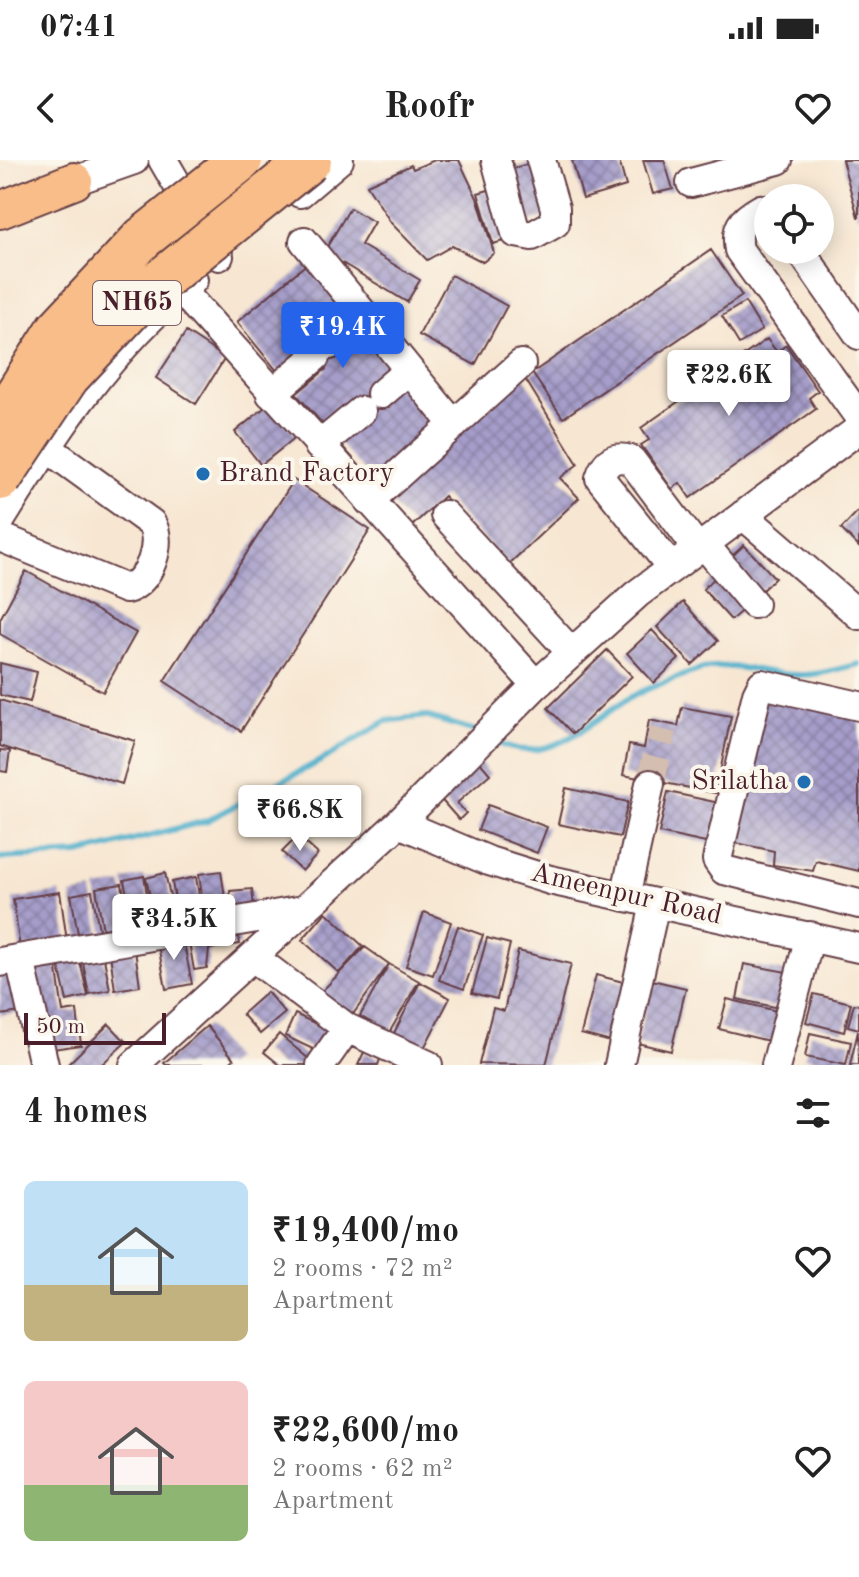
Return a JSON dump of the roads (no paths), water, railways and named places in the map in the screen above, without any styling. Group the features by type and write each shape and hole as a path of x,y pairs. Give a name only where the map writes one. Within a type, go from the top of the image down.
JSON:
{"highway":[{"name":"NH65","path":"0,420 58,329 143,238 241,160"},
{"name":"NH65","path":"0,479 68,377 150,289 310,160"}],"main road":[{"path":"0,185 74,181"},
{"path":"0,210 74,181"}],"street":[{"path":"74,181 134,160"},
{"path":"163,160 221,258"},
{"path":"0,521 88,385 136,332 181,290 339,160"},
{"path":"496,160 516,233 532,236 555,223 555,208 541,160"},
{"path":"691,183 778,160"},
{"path":"754,213 743,219 736,235 739,250 859,417"},
{"path":"304,241 454,425"},
{"path":"810,264 859,335"},
{"path":"181,290 271,394 536,685"},
{"path":"271,394 365,316"},
{"path":"369,501 521,364"},
{"path":"319,446 409,370"},
{"path":"134,1065 399,823 536,685 572,653 672,568 859,429"},
{"path":"0,537 126,589 136,585 155,552 158,540 151,523 46,447"},
{"path":"672,568 600,478 604,466 612,459 631,460 701,546 754,604"},
{"path":"445,515 572,653"},
{"path":"743,515 859,615"},
{"path":"483,626 518,595"},
{"path":"859,706 762,684 717,860 724,870 859,904"},
{"path":"625,897 650,784"},
{"name":"Ameenpur Road","path":"399,823 489,861 625,897 859,948"},
{"path":"776,1065 800,934 800,890"},
{"path":"619,1065 655,904"},
{"path":"44,1065 10,961 304,910"},
{"path":"253,957 347,1028 428,1065"},
{"path":"321,1065 347,1028"}],"waterway":[{"path":"492,740 510,748 545,748 577,734 640,693 709,668 734,667 799,675 859,664"},
{"path":"0,858 79,854 206,821 322,760 386,721 425,716 479,732"}],"tunnel":[{"path":"650,784 663,730"}],"place":[{"name":"Brand Factory","path":"203,474"},
{"name":"Srilatha","path":"804,782"}]}
